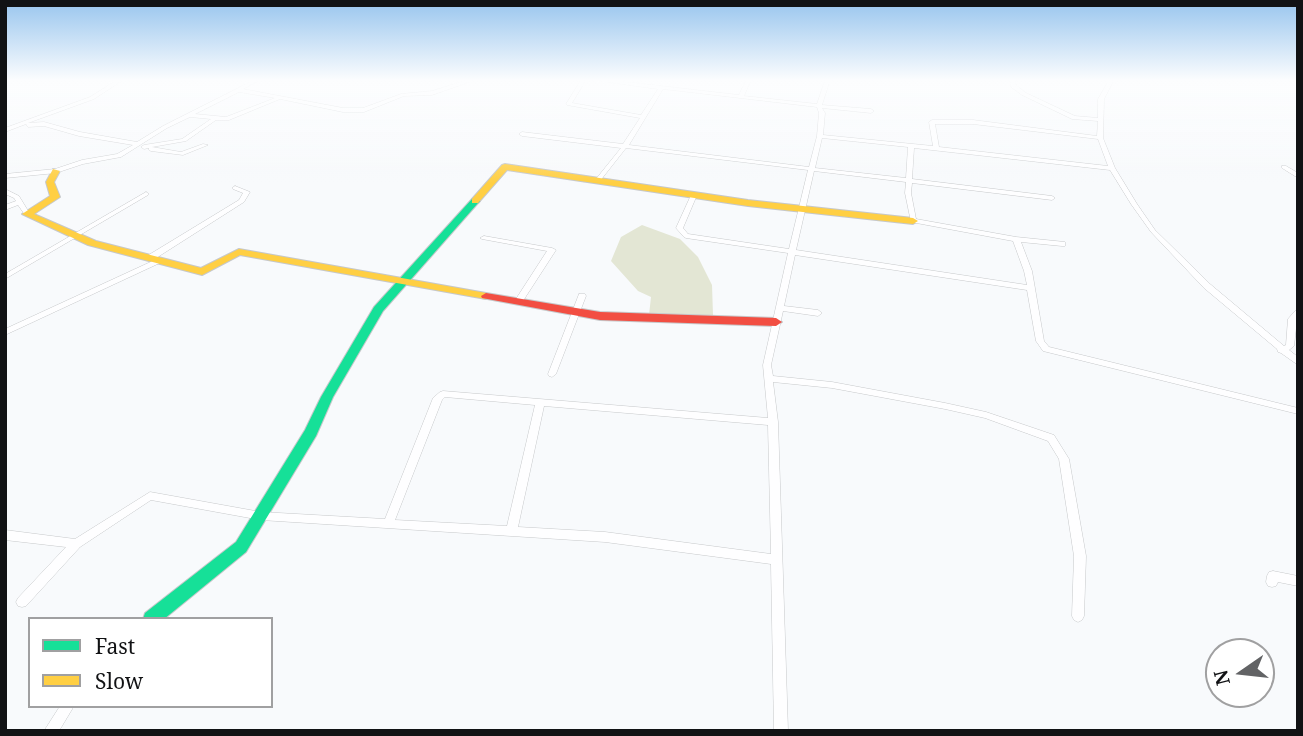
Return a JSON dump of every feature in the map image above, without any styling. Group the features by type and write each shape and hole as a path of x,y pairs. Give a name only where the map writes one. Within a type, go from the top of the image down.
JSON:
{"street":[{"path":"5,130 50,114"},
{"path":"44,124 53,114"},
{"path":"5,176 56,171 82,162 119,156 140,146 188,115 227,119 239,114"},
{"path":"626,114 641,117"},
{"path":"598,180 626,145 643,114"},
{"path":"781,731 774,559 773,422 767,365 800,209 820,136 820,114"},
{"path":"1068,114 1074,118 1101,120"},
{"path":"1101,114 1100,138 1112,168 1153,231 1207,286 1298,362"},
{"path":"140,146 184,140 214,119"},
{"path":"936,148 932,122 938,120 1100,138"},
{"path":"19,125 44,124 79,134 181,154 205,145"},
{"path":"522,134 1052,198"},
{"path":"820,136 1112,168"},
{"path":"911,146 908,182 913,221"},
{"path":"154,617 241,547 312,432 327,397 378,309 505,167 694,195 913,221 1062,244"},
{"path":"1284,167 1298,176"},
{"path":"27,214 55,197 50,182 56,171"},
{"path":"5,332 155,260 242,201 247,192 235,188"},
{"path":"5,191 17,197 27,214 73,236 202,272 239,252 600,316 776,322"},
{"path":"5,277 146,194"},
{"path":"694,195 679,228 686,236 1031,288"},
{"path":"5,208 19,202"},
{"path":"484,238 552,250 518,302"},
{"path":"1016,239 1031,288 1040,341 1046,349 1298,411"},
{"path":"552,374 582,296"},
{"path":"779,308 818,313"},
{"path":"1281,349 1290,346 1292,319 1298,313"},
{"path":"769,379 832,384 986,415 1051,438 1064,459 1080,556 1078,616"},
{"path":"388,524 440,396 624,407 659,414 773,422"},
{"path":"511,532 540,404"},
{"path":"22,602 76,544 150,496 261,516 606,537 774,559"},
{"path":"5,535 76,544"},
{"path":"1272,583 1273,576 1298,581"},
{"path":"51,731 67,708"}],"green space":[{"path":"642,225 680,239 698,257 712,285 713,315 649,315 651,297 638,291 611,261 621,237"}],"traffic: fast":[{"path":"154,617 241,547 311,432 327,397 378,309 475,201"}],"traffic: slow":[{"path":"475,201 505,167 748,203 913,221"},
{"path":"56,171 50,182 55,197 27,214 92,243 202,272 239,252 486,296"}],"traffic: jam":[{"path":"486,296 600,316 776,322"}]}
